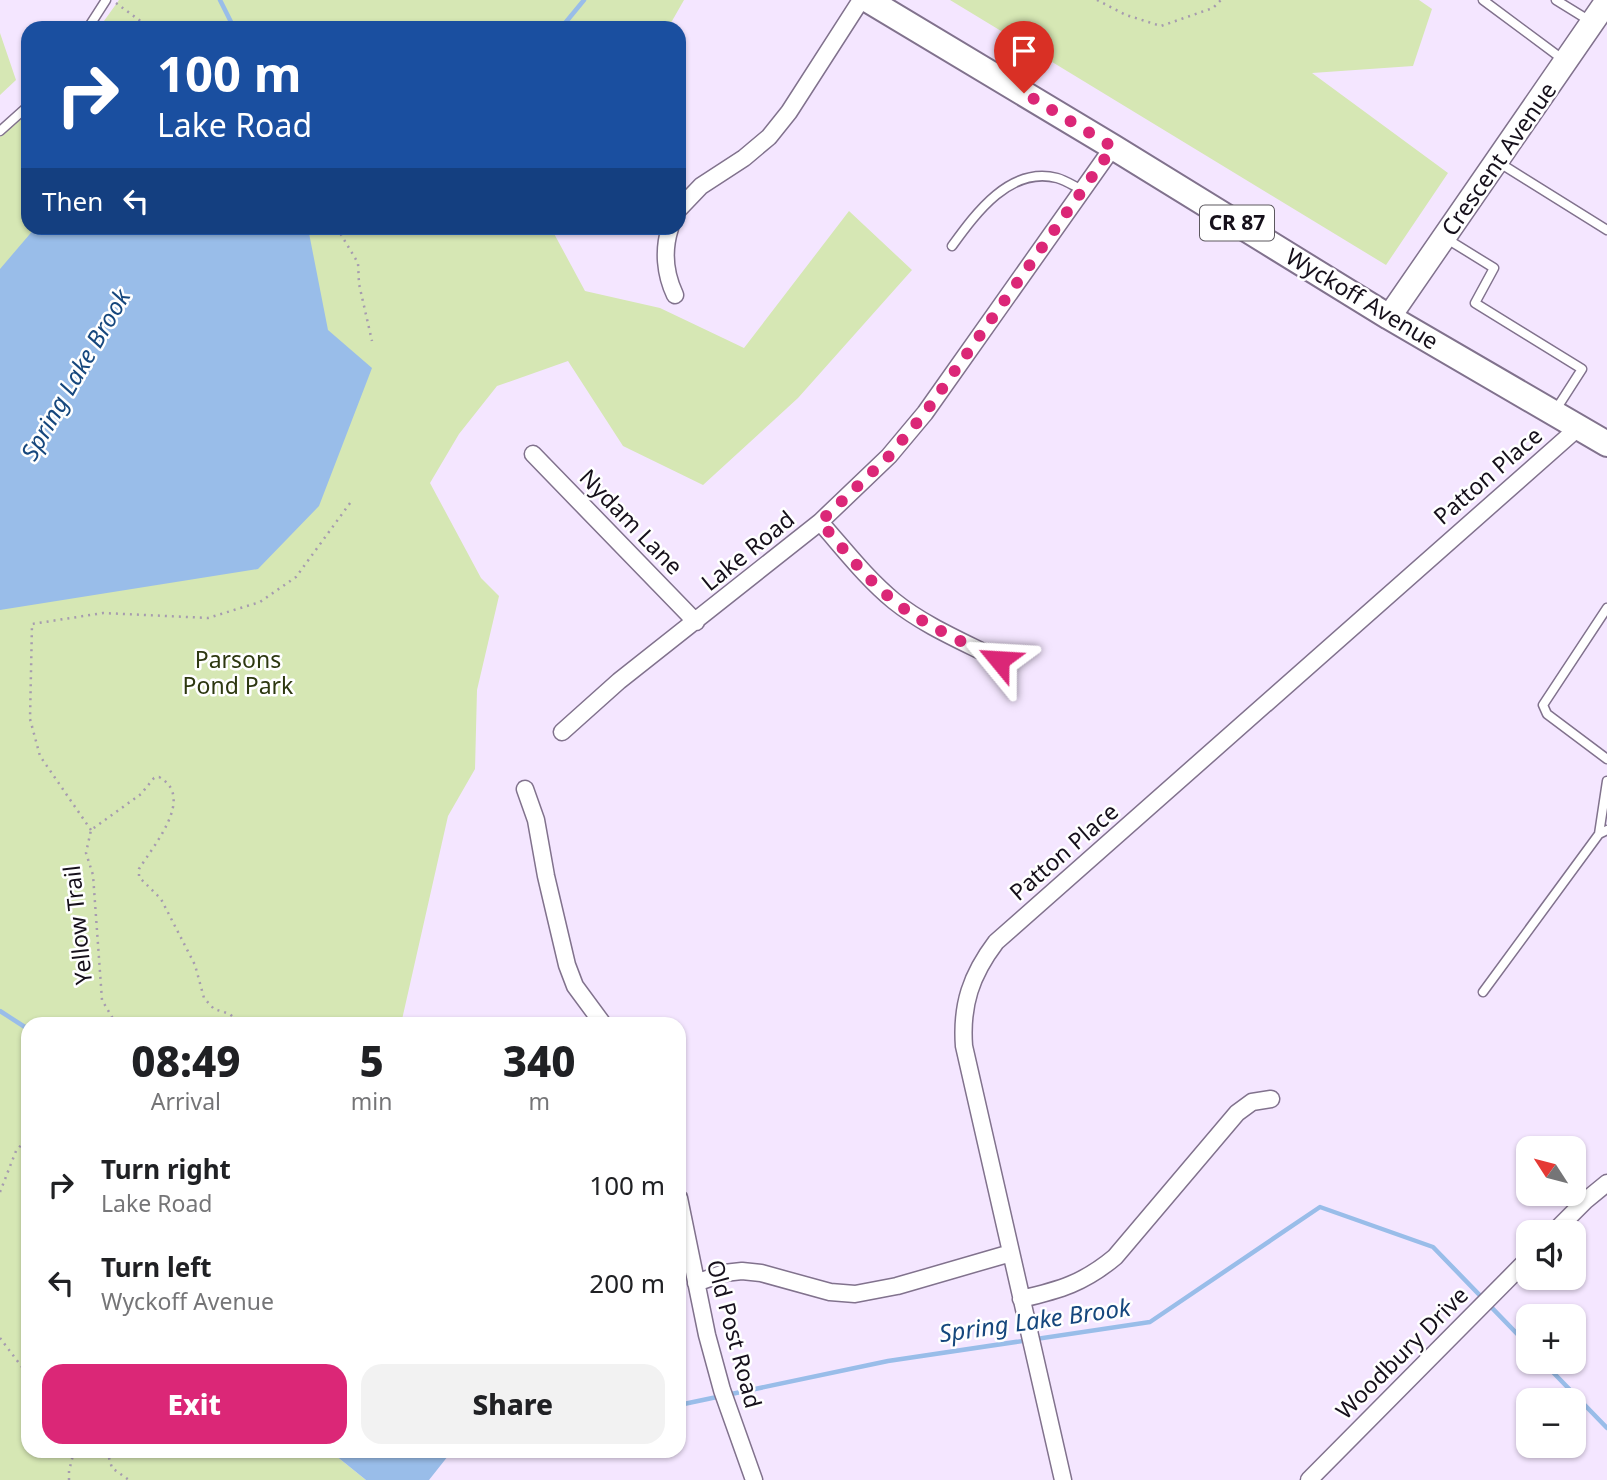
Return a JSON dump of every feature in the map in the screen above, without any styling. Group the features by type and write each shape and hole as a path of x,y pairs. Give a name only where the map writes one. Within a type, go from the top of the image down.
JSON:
{"main road":[{"name":"Wyckoff Avenue","path":"868,0 1390,317 1607,444"}],"street":[{"path":"686,202 701,186 744,158 768,137 789,112 861,0"},
{"name":"Crescent Avenue","path":"1390,317 1607,1"},
{"name":"Lake Road","path":"562,732 625,676 820,522 889,456 925,413 1113,147"},
{"path":"668,235 665,249 666,269 675,295"},
{"name":"Patton Place","path":"1063,1480 964,1046 964,1005 971,982 996,942 1579,427"},
{"name":"Nydam Lane","path":"533,454 696,622"},
{"path":"820,522 873,582 895,602 920,620 999,660"},
{"path":"525,789 536,820 567,965 575,986 598,1017"},
{"path":"1021,1299 1078,1284 1098,1272 1115,1257 1237,1113 1252,1102 1271,1100"},
{"path":"1566,1220 1607,1183"},
{"name":"Old Post Road","path":"686,1235 714,1362 754,1480"},
{"path":"695,1283 724,1273 742,1271 761,1273 830,1292 855,1294 886,1289 1011,1253"},
{"name":"Woodbury Drive","path":"1309,1480 1516,1271"}],"lane":[{"path":"92,21 106,0"},
{"path":"1483,0 1566,62"},
{"path":"1556,0 1592,23"},
{"path":"0,131 21,112"},
{"path":"1497,162 1607,230"},
{"path":"952,246 1002,189 1016,179 1037,176 1057,178 1082,190"},
{"path":"1445,237 1494,268 1475,303 1582,369 1555,412"},
{"path":"1607,608 1542,705 1546,713 1607,759"},
{"path":"1483,992 1603,832 1607,781"}],"path":[{"path":"112,0 140,21"},
{"path":"1097,0 1126,15 1161,26 1213,8 1221,0"},
{"path":"341,235 358,263 359,284 372,341"},
{"path":"233,1017 214,1009 204,998 195,965 161,899 139,877 139,869 171,820 175,795 166,780 159,776 154,778 141,794 91,830 40,756 30,719 32,624 103,613 208,618 260,602 296,577 353,499"},
{"name":"Yellow Trail","path":"91,830 86,853 93,875 102,1000 112,1017"},
{"path":"0,1192 16,1151 21,1145"},
{"path":"0,1338 21,1366"},
{"path":"69,1480 72,1458"},
{"path":"109,1458 112,1468 129,1480"}],"green space":[{"path":"119,0 684,0 672,21 104,21"},
{"path":"950,0 1419,0 1432,9 1413,66 1312,73 1448,173 1386,265"},
{"path":"0,33 16,80 0,95"},
{"name":"Parsons Pond Park","path":"21,119 21,235 555,235 585,291 660,308 744,348 849,211 912,270 798,398 703,485 623,446 568,361 497,386 459,434 430,483 481,578 499,596 477,690 475,769 448,816 403,1017 21,1017 21,1458 339,1458 366,1480 0,1480 0,137"}],"water":[{"path":"29,235 309,235 328,330 372,368 319,506 258,569 0,610 0,269"},
{"path":"339,1458 446,1458 429,1480 366,1480"}],"waterway":[{"path":"220,0 230,21"},
{"path":"567,21 584,0"},
{"name":"Spring Lake Brook","path":"0,1011 21,1024"},
{"name":"Spring Lake Brook","path":"686,1404 888,1361 1150,1322 1320,1207 1433,1247 1516,1333"},
{"name":"Spring Lake Brook","path":"1555,1374 1607,1428"}],"route":[{"path":"999,660 920,620 895,602 873,582 820,522 889,456 925,413 1113,147 1024,93"}]}
